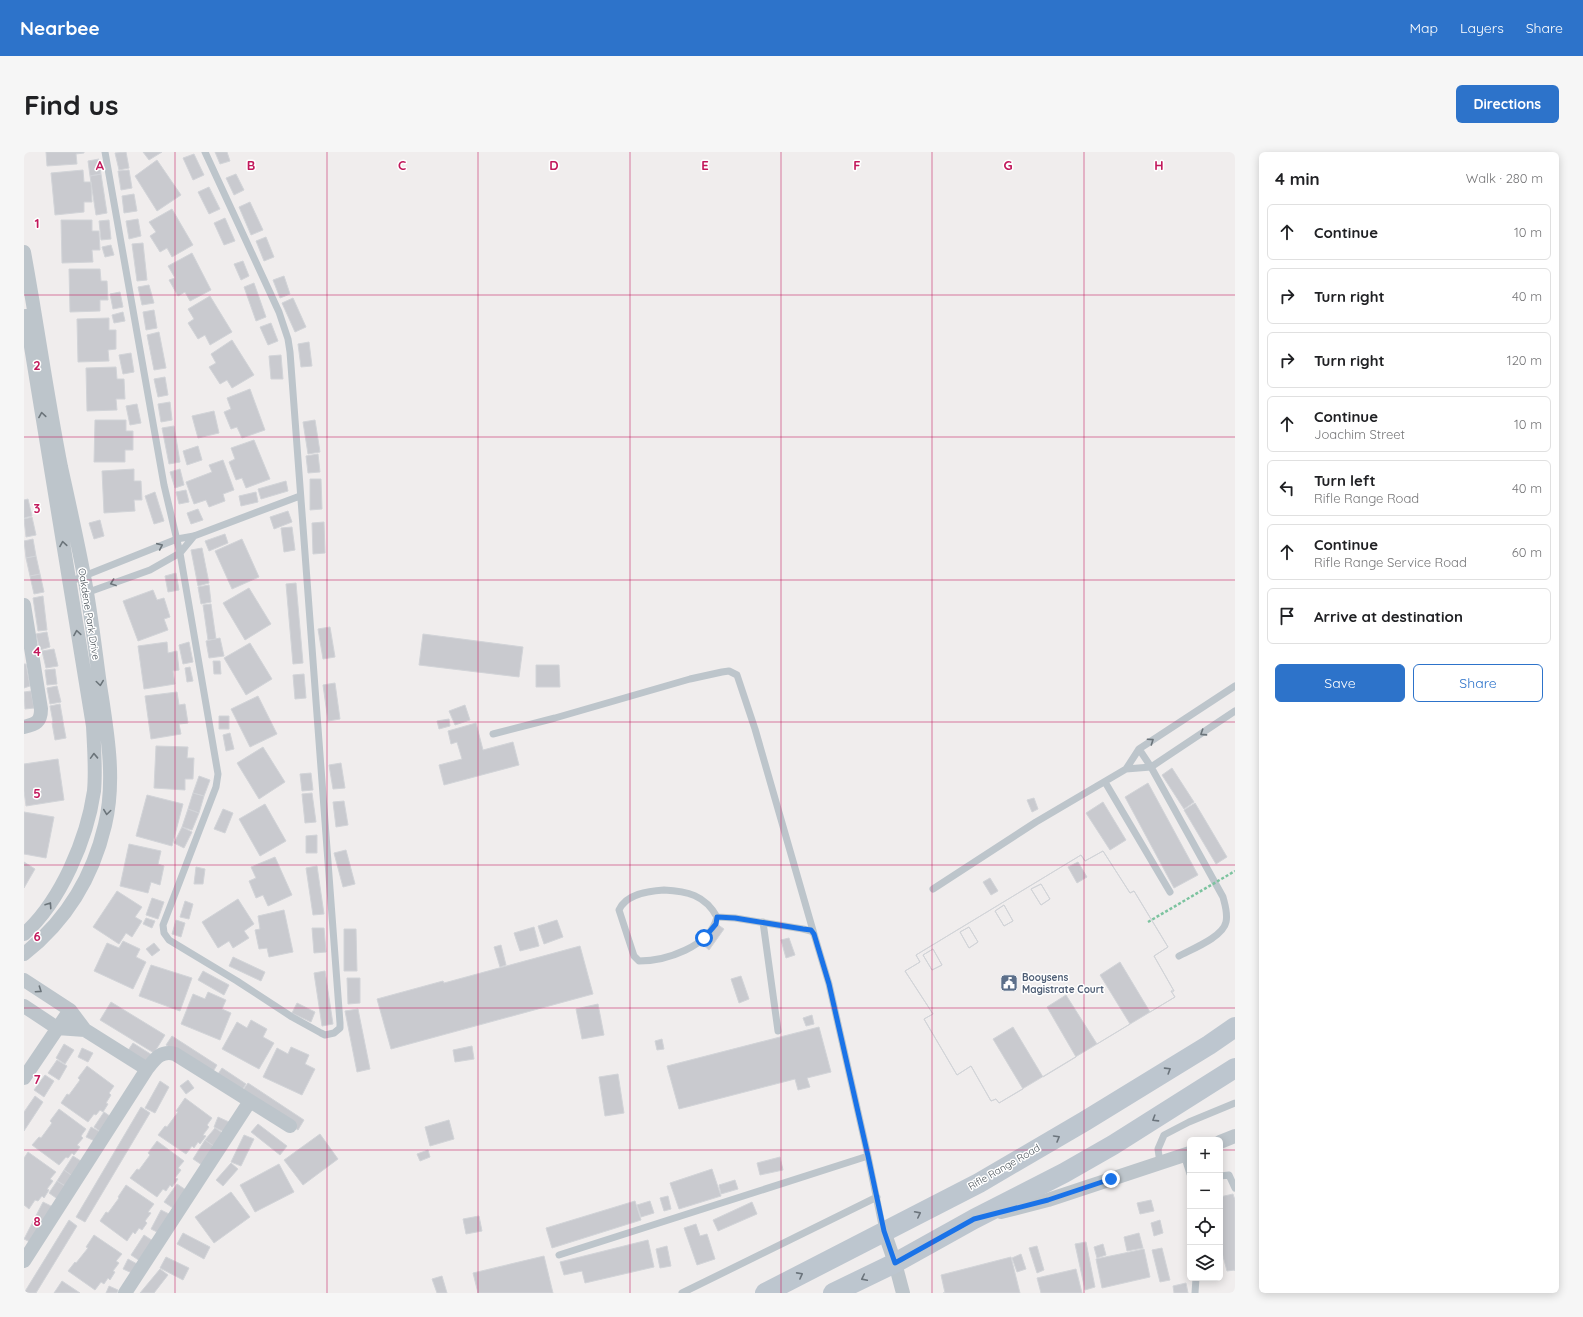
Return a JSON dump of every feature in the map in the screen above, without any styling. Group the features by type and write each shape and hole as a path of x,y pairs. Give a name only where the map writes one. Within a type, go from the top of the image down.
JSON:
{"main road":[{"name":"Rifle Range Road","path":"765,1293 979,1183 1085,1121 1209,1045 1235,1027"},
{"path":"833,1293 895,1263 974,1219 1064,1173 1113,1145 1235,1068"}],"street":[{"name":"Oakdene Park Drive","path":"24,252 61,465 84,575 110,755 110,793 106,824 95,859 79,892 62,917 24,954"},
{"name":"Oakdene Park Drive","path":"24,306 93,726 94,761 94,790 81,840 70,868 42,915 24,934"},
{"path":"24,605 41,709 41,717 38,721 33,725 24,727"},
{"path":"24,980 70,1010 85,1030 147,1070"},
{"path":"24,1006 57,1028 85,1030"},
{"path":"24,1078 70,1010"},
{"path":"24,1261 147,1070 157,1057 163,1053 175,1054 290,1126"},
{"path":"125,1293 250,1101"},
{"path":"1223,1141 1235,1136"},
{"path":"974,1219 1048,1200 1187,1154"},
{"path":"884,1231 903,1293"}],"lane":[{"path":"105,152 164,485 180,553 218,774 216,786 164,925 164,933 169,940 237,980 292,1017 321,1034 334,1034 340,1028 340,1023 288,339 278,312 205,152"},
{"path":"69,582 177,539 194,536 300,496"},
{"path":"72,597 150,570 180,553 194,536"},
{"path":"493,734 722,672 734,672 737,675 755,728 829,984 884,1231"},
{"path":"933,889 1036,822 1126,769 1139,749 1235,686"},
{"path":"1126,769 1151,767 1235,712"},
{"path":"1139,749 1151,767 1222,897 1227,911 1226,923 1219,934 1179,956"},
{"path":"1105,782 1170,892"},
{"path":"649,891 683,891 704,901 713,910 717,917 716,924 704,938 678,954 647,961 638,961 634,956 619,910 622,902 649,891"},
{"path":"717,917 735,918 811,930 814,934"},
{"path":"763,922 778,1031"},
{"path":"1160,1163 1158,1149 1164,1135 1189,1122 1235,1103"},
{"path":"559,1255 868,1156"},
{"path":"1223,1176 1229,1175 1235,1188"},
{"path":"682,1293 877,1197"},
{"path":"1195,1293 1196,1281"}],"path":[{"path":"1148,922 1235,871"}],"building":[{"path":"46,152 84,153 76,154 77,164 47,166"},
{"path":"126,152 129,168 119,170 115,153"},
{"path":"143,152 162,152 149,160"},
{"path":"215,152 227,152 230,161 220,164"},
{"path":"194,154 204,175 193,180 183,158"},
{"path":"99,159 101,174 90,176 88,161"},
{"path":"157,160 181,195 157,211 135,176"},
{"path":"83,170 84,182 91,182 92,202 84,202 84,212 55,215 51,173"},
{"path":"129,170 132,188 121,190 118,171"},
{"path":"101,174 107,213 96,215 90,176"},
{"path":"236,174 244,190 234,195 226,178"},
{"path":"209,187 220,209 209,214 198,192"},
{"path":"134,194 137,211 124,213 122,196"},
{"path":"250,202 263,230 251,235 239,207"},
{"path":"172,209 193,245 172,257 167,248 160,252 150,236 156,232 149,222"},
{"path":"225,218 235,241 224,245 214,223"},
{"path":"138,219 141,236 129,239 126,221"},
{"path":"61,220 92,220 92,231 99,231 100,250 92,250 93,262 62,263"},
{"path":"109,220 111,239 101,240 99,221"},
{"path":"266,237 274,257 264,261 256,241"},
{"path":"143,243 147,280 137,281 132,244"},
{"path":"111,245 114,255 105,257 102,247"},
{"path":"192,253 211,290 190,301 185,292 178,296 169,280 175,278 168,266"},
{"path":"243,261 249,276 241,280 234,264"},
{"path":"69,269 100,269 101,281 107,281 108,300 100,300 100,311 70,312"},
{"path":"284,276 290,294 280,298 273,280"},
{"path":"254,283 266,317 256,321 244,287"},
{"path":"149,285 154,303 142,305 138,287"},
{"path":"120,292 123,307 113,309 110,294"},
{"path":"210,296 232,332 210,345 205,335 198,339 188,323 194,319 188,309"},
{"path":"293,298 306,327 295,332 282,303"},
{"path":"154,310 157,328 146,330 143,312"},
{"path":"123,312 125,321 114,323 112,315"},
{"path":"109,318 109,330 116,330 116,349 108,350 109,361 78,362 77,319"},
{"path":"271,323 278,341 268,345 260,327"},
{"path":"159,332 166,368 154,370 147,335"},
{"path":"232,340 254,375 232,388 227,380 220,384 209,367 216,363 211,354"},
{"path":"309,342 312,366 301,367 298,344"},
{"path":"131,353 134,372 123,374 119,355"},
{"path":"281,355 283,379 271,379 269,356"},
{"path":"116,367 117,379 124,379 125,399 116,399 117,410 87,411 86,368"},
{"path":"165,377 168,395 158,397 154,379"},
{"path":"250,389 265,430 242,438 237,427 231,429 224,412 231,409 227,398"},
{"path":"170,402 172,420 161,422 158,404"},
{"path":"137,404 141,423 130,425 126,406"},
{"path":"214,411 219,433 198,438 192,416"},
{"path":"95,420 126,420 126,431 133,431 133,450 125,450 125,462 94,462"},
{"path":"315,420 320,452 308,454 303,422"},
{"path":"174,426 180,462 169,464 162,428"},
{"path":"254,440 270,479 246,488 242,478 236,480 229,462 235,459 231,448"},
{"path":"198,446 202,460 187,465 183,451"},
{"path":"318,454 320,472 308,473 306,456"},
{"path":"223,460 234,490 223,494 225,501 209,507 206,500 194,504 186,482 212,472 209,465"},
{"path":"134,469 134,481 141,481 142,500 134,500 135,511 104,513 102,471"},
{"path":"180,469 184,485 175,488 170,472"},
{"path":"310,479 321,479 322,509 310,510"},
{"path":"286,481 288,491 261,499 258,489"},
{"path":"186,490 189,502 179,504 176,492"},
{"path":"155,492 164,521 154,524 145,496"},
{"path":"256,492 258,502 241,506 239,496"},
{"path":"28,499 32,516 24,518 24,500"},
{"path":"198,509 203,520 191,524 187,513"},
{"path":"288,511 292,522 274,529 270,517"},
{"path":"32,517 36,535 26,537 24,519"},
{"path":"100,520 104,536 94,539 89,523"},
{"path":"324,522 325,553 313,554 312,523"},
{"path":"292,527 295,550 284,552 281,528"},
{"path":"225,534 228,543 209,551 205,541"},
{"path":"33,539 36,556 26,558 24,541"},
{"path":"242,539 259,577 232,589 215,551"},
{"path":"202,548 209,583 198,586 191,550"},
{"path":"36,556 40,574 30,576 26,558"},
{"path":"176,573 179,590 168,592 165,576"},
{"path":"40,574 44,592 34,594 30,576"},
{"path":"296,583 303,663 293,664 286,584"},
{"path":"209,585 211,602 201,604 198,587"},
{"path":"249,588 271,624 245,640 223,603"},
{"path":"153,590 157,600 164,598 170,617 164,619 168,630 138,641 123,601"},
{"path":"43,596 47,630 38,631 33,598"},
{"path":"211,604 216,639 208,640 203,605"},
{"path":"330,627 335,657 323,659 318,629"},
{"path":"47,632 50,647 40,650 36,634"},
{"path":"423,634 523,647 519,677 419,665"},
{"path":"220,638 224,656 209,658 206,641"},
{"path":"167,642 168,653 177,651 179,670 173,671 175,684 144,689 138,646"},
{"path":"189,642 193,662 183,664 179,645"},
{"path":"250,643 272,679 246,695 224,658"},
{"path":"54,649 58,666 46,668 42,651"},
{"path":"213,661 220,661 221,674 214,674"},
{"path":"24,664 26,664 30,686 24,688"},
{"path":"536,665 559,665 560,687 536,687"},
{"path":"190,667 193,681 187,682 185,668"},
{"path":"55,669 57,684 47,685 45,670"},
{"path":"304,674 306,698 295,699 293,675"},
{"path":"335,683 340,719 328,721 323,685"},
{"path":"57,686 61,702 50,704 47,688"},
{"path":"31,691 34,708 25,709 24,692"},
{"path":"177,692 179,705 185,704 188,723 179,724 181,734 151,739 145,696"},
{"path":"258,696 277,734 250,747 231,709"},
{"path":"60,704 63,721 53,722 50,706"},
{"path":"465,705 470,720 455,725 449,711"},
{"path":"219,716 229,716 229,729 219,729"},
{"path":"449,719 450,726 439,729 437,721"},
{"path":"63,722 66,738 55,740 52,723"},
{"path":"476,723 483,750 513,742 519,765 444,785 439,765 462,759 457,742 451,744 448,731"},
{"path":"230,733 234,749 226,751 223,735"},
{"path":"156,746 188,747 187,758 194,758 193,779 185,779 185,790 154,788"},
{"path":"263,747 285,782 259,799 237,763"},
{"path":"58,759 64,800 26,806 24,791 24,764"},
{"path":"341,763 345,788 333,789 329,765"},
{"path":"1172,768 1194,802 1184,809 1162,775"},
{"path":"311,773 313,790 302,791 300,774"},
{"path":"199,776 210,780 204,796 193,793"},
{"path":"1148,783 1198,875 1174,888 1125,797"},
{"path":"193,793 204,796 199,813 188,809"},
{"path":"312,793 316,822 305,823 302,794"},
{"path":"147,795 183,804 172,846 136,836"},
{"path":"1034,798 1038,809 1032,812 1027,800"},
{"path":"344,801 348,825 336,827 333,802"},
{"path":"1103,802 1126,840 1110,850 1086,813"},
{"path":"1195,803 1227,857 1216,864 1184,810"},
{"path":"265,804 286,841 260,856 239,819"},
{"path":"188,809 199,813 192,830 182,827"},
{"path":"223,809 233,813 225,833 214,829"},
{"path":"24,812 54,817 46,858 24,854"},
{"path":"182,827 192,832 184,848 174,843"},
{"path":"317,835 317,853 306,853 306,836"},
{"path":"129,844 161,851 158,864 164,866 160,885 151,882 148,893 120,886"},
{"path":"346,850 355,884 343,887 334,853"},
{"name":"Booysens Magistrate Court","path":"1103,851 1130,893 1134,891 1168,947 1154,956 1174,991 1171,991 1175,997 999,1103 996,1099 991,1101 971,1066 957,1075 924,1019 933,1014 905,971 920,962 916,955 1081,855 1085,861","holes":["1041,884 1050,899 1041,905 1031,889","1004,905 1013,921 1004,926 995,911","969,927 978,942 969,948 960,932","933,949 942,965 932,970 923,955"]},
{"name":"Booysens Magistrate Court","path":"1103,851 1130,893 1134,891 1168,947 1154,956 1174,991 1171,991 1175,997 1150,1012 1120,962 1100,975 1130,1024 1097,1044 1066,995 1047,1007 1076,1057 1043,1077 1013,1027 993,1039 1023,1089 999,1103 996,1099 991,1101 971,1066 957,1075 924,1019 933,1014 905,971 920,962 916,955 1081,855 1085,861","holes":["1078,862 1087,877 1077,883 1068,867","1041,884 1050,899 1041,905 1031,889","1004,905 1013,921 1004,926 995,911","969,927 978,942 969,948 960,932","933,949 942,965 932,970 923,955"]},
{"path":"275,857 292,895 268,906 263,895 256,898 249,881 256,878 251,867"},
{"path":"24,862 35,869 24,888"},
{"path":"317,866 324,914 313,915 306,868"},
{"path":"196,867 205,869 203,884 194,884"},
{"path":"990,878 998,891 991,895 983,882"},
{"path":"117,891 142,907 135,917 142,921 132,937 126,933 119,944 93,927"},
{"path":"152,898 164,902 158,919 146,915"},
{"path":"238,899 254,924 244,931 249,938 233,948 229,941 218,948 202,922"},
{"path":"185,901 193,904 189,919 180,917"},
{"path":"284,910 293,952 269,957 267,948 259,949 255,930 260,929 258,916"},
{"path":"146,918 155,921 152,928 143,924"},
{"path":"176,920 185,923 181,937 172,934"},
{"path":"557,920 563,937 544,944 538,926"},
{"path":"717,924 724,929 709,950 702,944"},
{"path":"534,927 539,946 520,951 514,933"},
{"path":"312,928 324,928 326,952 314,953"},
{"path":"344,929 356,929 357,971 344,971"},
{"path":"789,938 795,955 786,958 781,940"},
{"path":"123,941 140,949 136,957 146,962 133,989 94,971 107,943 119,948"},
{"path":"154,943 160,950 152,956 146,949"},
{"path":"501,945 506,965 500,967 494,947"},
{"path":"580,946 593,994 391,1049 377,999 443,981 444,983"},
{"path":"233,957 265,972 261,981 229,966"},
{"path":"151,965 192,978 180,1011 139,996"},
{"path":"203,971 229,985 224,995 198,980"},
{"path":"325,971 333,1024 322,1026 314,973"},
{"path":"741,976 749,999 739,1003 731,979"},
{"path":"347,978 360,978 360,1003 348,1004"},
{"path":"208,992 226,1000 222,1009 231,1013 220,1040 181,1024 193,994 205,999"},
{"path":"111,1002 165,1035 154,1053 100,1020"},
{"path":"297,1003 315,1012 311,1022 292,1013"},
{"path":"598,1004 604,1035 582,1039 576,1009"},
{"path":"358,1009 370,1069 357,1072 345,1011"},
{"path":"812,1015 814,1024 806,1026 803,1018"},
{"path":"251,1020 267,1029 263,1037 274,1043 259,1069 222,1049 237,1022 247,1028"},
{"path":"819,1027 831,1072 807,1078 810,1087 798,1090 795,1079 679,1109 667,1066"},
{"path":"172,1036 217,1065 211,1075 166,1045"},
{"path":"662,1039 664,1049 657,1050 655,1041"},
{"path":"133,1043 152,1055 146,1065 127,1052"},
{"path":"64,1044 74,1050 65,1064 56,1058"},
{"path":"472,1046 474,1059 455,1062 453,1050"},
{"path":"291,1047 309,1055 305,1064 315,1069 302,1095 263,1077 277,1048 288,1054"},
{"path":"82,1048 93,1053 88,1062 78,1057"},
{"path":"57,1060 67,1066 59,1080 48,1073"},
{"path":"87,1066 114,1086 109,1093 111,1095 103,1112 100,1110 96,1115 94,1114 88,1122 61,1103 80,1080 78,1078"},
{"path":"222,1068 246,1084 240,1093 216,1077"},
{"path":"618,1074 624,1113 605,1116 599,1077"},
{"path":"45,1075 54,1081 44,1097 34,1090"},
{"path":"188,1080 194,1088 186,1094 180,1086"},
{"path":"160,1081 169,1087 155,1113 145,1108"},
{"path":"248,1083 304,1120 298,1130 241,1093"},
{"path":"35,1096 43,1102 24,1131 24,1112"},
{"path":"185,1098 212,1118 207,1125 209,1127 203,1135 206,1136 200,1144 198,1142 194,1148 192,1146 186,1154 158,1135 165,1126 167,1127 178,1112 176,1111"},
{"path":"141,1107 150,1113 85,1222 76,1217"},
{"path":"59,1109 86,1129 81,1136 83,1138 77,1145 80,1147 74,1155 72,1153 68,1158 66,1157 59,1165 32,1145 39,1137 41,1138 52,1123 50,1121"},
{"path":"104,1112 114,1119 104,1134 94,1127"},
{"path":"218,1117 229,1122 224,1132 214,1127"},
{"path":"449,1120 454,1139 430,1146 425,1127"},
{"path":"258,1124 287,1146 280,1155 251,1132"},
{"path":"91,1127 102,1133 97,1142 86,1137"},
{"path":"215,1128 224,1134 215,1147 205,1140"},
{"path":"320,1134 338,1159 303,1185 284,1160"},
{"path":"244,1135 254,1139 241,1166 231,1162"},
{"path":"205,1140 215,1147 202,1165 193,1159"},
{"path":"157,1141 184,1161 178,1168 181,1170 175,1178 178,1179 172,1187 170,1185 166,1191 163,1189 157,1197 130,1178 137,1169 139,1170 150,1155 148,1153"},
{"path":"428,1150 430,1157 420,1161 417,1154"},
{"path":"28,1152 56,1172 50,1179 53,1181 47,1189 49,1190 44,1198 42,1196 38,1201 35,1200 29,1209 24,1205 24,1158"},
{"path":"73,1156 84,1163 74,1177 64,1170"},
{"path":"780,1157 783,1170 760,1175 757,1163"},
{"path":"231,1163 238,1169 223,1186 216,1180"},
{"path":"279,1164 294,1192 255,1212 240,1185"},
{"path":"712,1169 721,1196 679,1209 670,1183"},
{"path":"64,1170 74,1177 67,1187 57,1181"},
{"path":"735,1180 738,1189 721,1194 719,1185"},
{"path":"57,1181 67,1187 59,1200 49,1193"},
{"path":"177,1184 186,1190 173,1208 164,1202"},
{"path":"126,1185 154,1204 148,1212 151,1213 145,1221 147,1223 142,1230 139,1228 135,1234 133,1232 127,1241 100,1221 119,1198 118,1197"},
{"path":"231,1192 250,1217 214,1243 195,1217"},
{"path":"1233,1194 1235,1200 1235,1270 1227,1271 1223,1256 1223,1196"},
{"path":"668,1196 671,1209 664,1211 660,1198"},
{"path":"1151,1200 1154,1211 1140,1214 1137,1203"},
{"path":"635,1201 641,1220 552,1248 546,1228"},
{"path":"650,1201 654,1213 641,1217 637,1205"},
{"path":"43,1202 53,1207 34,1244 24,1239"},
{"path":"752,1202 757,1214 718,1231 713,1220"},
{"path":"161,1210 169,1214 159,1233 151,1229"},
{"path":"479,1216 482,1231 466,1234 463,1219"},
{"path":"69,1220 77,1226 36,1293 24,1293"},
{"path":"1160,1220 1163,1233 1154,1236 1151,1223"},
{"path":"696,1224 700,1236 707,1234 715,1259 697,1265 684,1228"},
{"path":"183,1233 210,1247 204,1259 177,1244"},
{"path":"1139,1233 1143,1248 1127,1251 1124,1237"},
{"path":"94,1235 122,1254 116,1261 119,1263 113,1271 115,1272 110,1280 108,1278 104,1284 101,1282 95,1290 68,1271 88,1248 86,1247"},
{"path":"144,1235 153,1241 140,1261 131,1255"},
{"path":"648,1240 654,1267 585,1283 582,1271 564,1275 560,1262"},
{"path":"1086,1242 1095,1287 1085,1290 1075,1244"},
{"path":"1103,1244 1106,1255 1097,1258 1094,1247"},
{"path":"667,1246 671,1266 660,1268 656,1249"},
{"path":"1037,1246 1044,1270 1037,1273 1029,1248"},
{"path":"1162,1248 1170,1280 1160,1282 1152,1250"},
{"path":"1144,1249 1150,1277 1102,1288 1096,1259"},
{"path":"1021,1254 1026,1269 1017,1272 1012,1258"},
{"path":"544,1256 553,1293 478,1293 473,1273"},
{"path":"166,1257 189,1268 183,1280 160,1268"},
{"path":"1011,1257 1020,1293 945,1293 941,1275"},
{"path":"128,1259 137,1264 132,1273 123,1269"},
{"path":"160,1269 168,1275 154,1293 140,1293"},
{"path":"1076,1269 1082,1293 1041,1293 1037,1278"},
{"path":"442,1276 447,1293 437,1293 432,1279"},
{"path":"62,1281 80,1293 54,1293"},
{"path":"1186,1283 1188,1293 1174,1293 1173,1286"},
{"path":"109,1286 118,1290 117,1293 106,1293"}],"place":[{"name":"Booysens Magistrate Court","path":"1009,983"}],"route":[{"path":"704,938 716,924 717,917 735,918 811,930 816,937 829,984 884,1231 895,1263 974,1219 1048,1200 1111,1179"}]}
